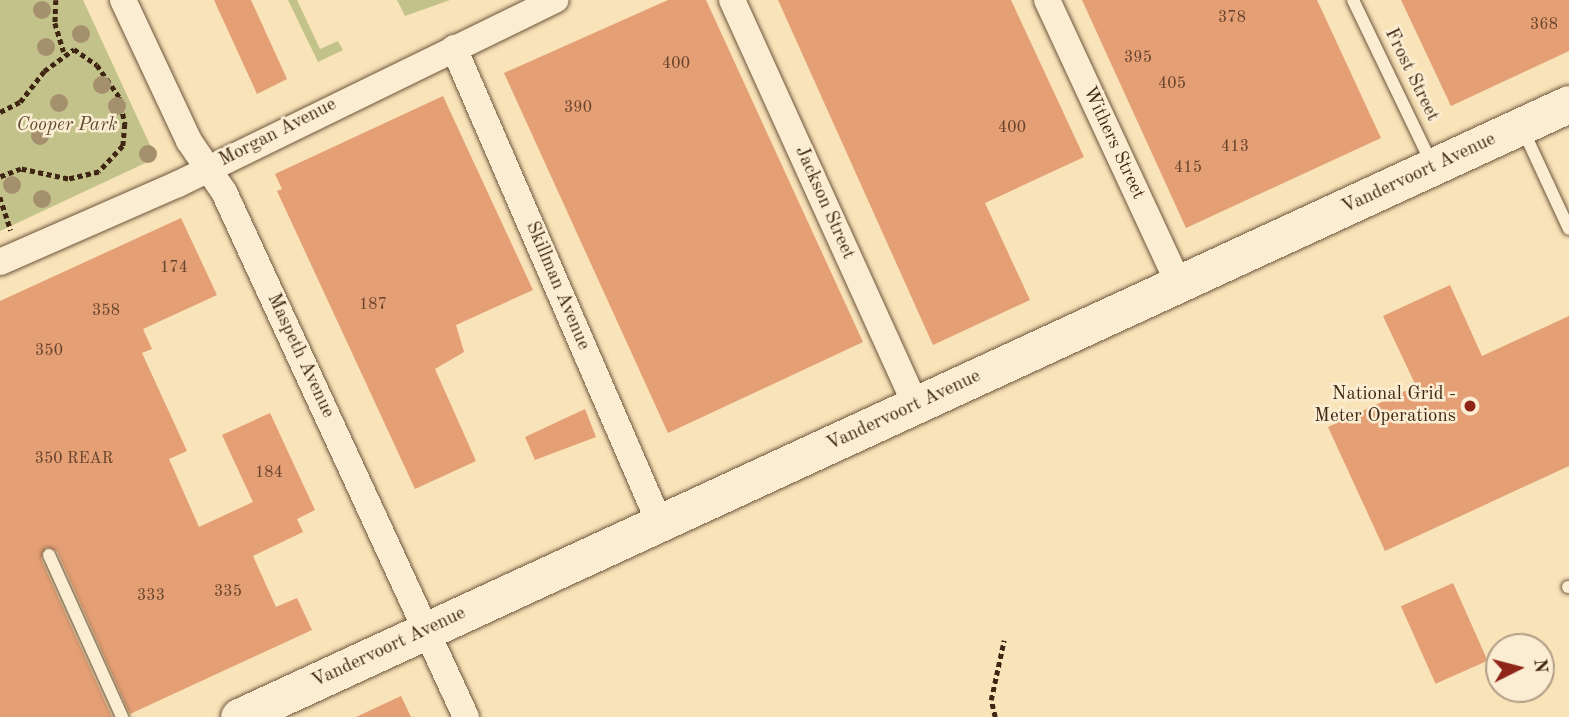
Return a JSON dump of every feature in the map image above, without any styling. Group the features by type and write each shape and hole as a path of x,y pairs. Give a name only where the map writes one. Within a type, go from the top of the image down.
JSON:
{"main road":[{"name":"Vandervoort Avenue","path":"239,717 1569,104"}],"street":[{"name":"Maspeth Avenue","path":"123,0 188,141 209,168 466,717"},
{"name":"Morgan Avenue","path":"0,262 209,168 555,0"},
{"name":"Jackson Street","path":"732,0 916,406"},
{"name":"Withers Street","path":"1047,0 1179,285"},
{"name":"Skillman Avenue","path":"454,48 660,524"}],"lane":[{"name":"Frost Street","path":"1353,0 1434,167"},
{"path":"1521,127 1569,229"},
{"path":"48,555 122,717"}],"path":[{"path":"56,0 64,52"},
{"path":"0,112 20,102 64,52"},
{"path":"0,177 21,169 85,177 115,160 123,146 119,97 89,55 64,52"},
{"path":"0,197 11,230"},
{"path":"995,717 991,700 1004,640"}],"green space":[{"name":"Cooper Park","path":"0,0 83,0 156,158 0,231"},
{"path":"288,0 297,0 320,49 338,41 343,50 318,62"},
{"path":"397,0 450,0 405,16"}],"building":[{"path":"214,0 251,0 287,79 257,94"},
{"path":"668,0 706,0 863,342 668,433 504,73"},
{"path":"778,0 1011,0 1084,157 985,203 1030,300 933,345"},
{"path":"1082,0 1317,0 1381,138 1186,228"},
{"path":"1401,0 1569,0 1569,51 1451,106"},
{"path":"443,96 533,290 456,325 464,352 435,369 476,461 415,489 277,191 282,189 275,174"},
{"path":"181,218 217,295 143,329 152,349 142,353 187,451 169,459 199,527 253,502 222,435 270,413 315,510 297,519 303,532 253,556 276,607 297,598 312,630 130,714 57,551 46,547 41,559 112,717 0,717 0,301"},
{"name":"National Grid - Meter Operations","path":"1450,285 1482,356 1569,316 1569,466 1385,551 1328,427 1416,386 1383,316"},
{"path":"585,409 596,437 535,460 525,437"},
{"path":"1453,583 1485,655 1485,662 1436,684 1401,606"},
{"path":"401,696 411,717 356,717"}],"place":[{"name":"National Grid - Meter Operations","path":"1470,406"}]}
